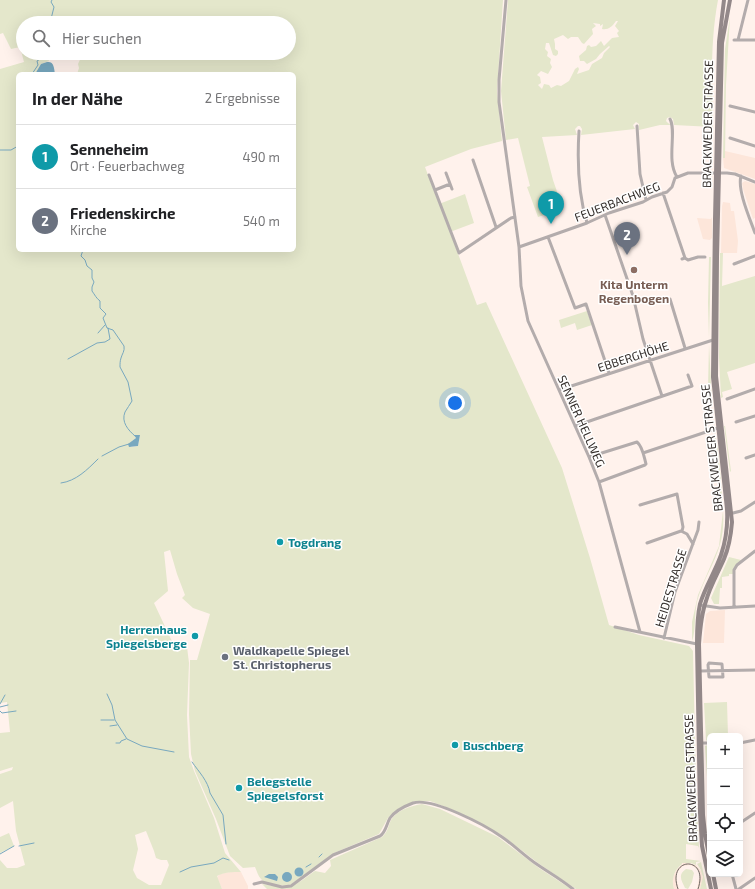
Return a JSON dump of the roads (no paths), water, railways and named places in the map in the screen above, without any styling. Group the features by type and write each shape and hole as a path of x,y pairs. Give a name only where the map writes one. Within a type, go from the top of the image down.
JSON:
{"main road":[{"name":"BRACKWEDER STRASSE","path":"711,889 702,846 696,644 697,621 702,606 725,558 731,534 716,376 719,42 724,0"},
{"name":"BRACKWEDER STRASSE","path":"729,514 713,377 713,340 722,43 730,0"},
{"name":"BRACKWEDER STRASSE","path":"702,606 700,627 701,743 703,815 707,845"},
{"path":"714,877 716,889"}],"street":[{"name":"SENNER HELLWEG","path":"506,0 499,80 499,102 519,247 521,286 528,321 599,482 640,632"},
{"path":"748,0 736,40 755,40"},
{"path":"730,106 755,112"},
{"path":"670,119 672,125 671,146 673,172 677,177 688,173 718,173 733,174 755,182"},
{"path":"637,126 640,174 646,200"},
{"path":"579,131 578,178 582,205 587,223"},
{"path":"730,138 755,146"},
{"path":"473,160 496,227"},
{"path":"446,173 452,190"},
{"path":"429,175 459,253 496,227 515,217"},
{"path":"741,176 740,187 755,233"},
{"name":"FEUERBACHWEG","path":"519,247 587,223 663,193 671,188 677,177"},
{"path":"435,190 450,184"},
{"path":"663,193 684,258 688,260 698,257 705,257"},
{"path":"605,215 632,296 643,339 662,396"},
{"path":"548,237 575,308 586,304 609,373"},
{"path":"734,264 755,256"},
{"path":"670,299 685,348"},
{"name":"EBBERGHÖHE","path":"559,390 713,340"},
{"path":"575,426 692,386 688,375"},
{"path":"727,399 755,389"},
{"path":"736,422 755,416"},
{"path":"643,453 718,428"},
{"path":"589,457 637,442 643,453 645,465 599,482"},
{"path":"746,458 755,455"},
{"name":"HEIDESTRASSE","path":"640,505 677,494 683,527 682,531"},
{"path":"729,514 741,511 755,502"},
{"name":"HEIDESTRASSE","path":"664,638 675,592 693,544 699,522"},
{"name":"HEIDESTRASSE","path":"647,543 682,531"},
{"name":"HEIDESTRASSE","path":"682,531 689,537 693,544"},
{"path":"734,607 734,570 737,565 755,551"},
{"path":"702,606 720,608 755,606"},
{"path":"615,628 696,644"},
{"path":"709,663 722,663 723,670 722,677 709,677 708,665 709,663"},
{"path":"700,671 755,670"},
{"path":"743,742 755,740"},
{"path":"701,743 707,743"},
{"path":"254,884 259,882 282,887 292,886 333,856 380,836 384,832 390,818 397,812 411,804 423,802 451,811 490,830 508,841 538,865 574,889"},
{"path":"743,821 755,813"},
{"path":"733,877 736,889"},
{"path":"740,889 755,878"}],"water":[{"path":"47,62 51,63 54,67 55,72 36,72 41,64"},
{"path":"134,435 140,435 138,446 129,447 128,444 136,438"},
{"path":"299,867 304,872 299,877 294,872"},
{"path":"285,872 289,872 291,873 291,881 285,882 282,879 282,875"},
{"path":"269,874 275,874 278,877 277,881 264,877"}],"waterway":[{"path":"52,0 51,2 54,7 52,16"},
{"path":"33,72 38,65 37,61 39,60"},
{"path":"0,150 11,150 16,147"},
{"path":"82,252 81,256 85,260 87,266 92,270 92,278 94,282 92,291 100,301 100,308 106,314 103,318 107,328 113,330 124,346 124,351 120,360 120,367 128,382 132,401 125,412 124,419 128,428 135,436"},
{"path":"98,333 105,325"},
{"path":"68,359 97,343 105,342 110,339 108,328"},
{"path":"102,456 119,447 129,444"},
{"path":"61,483 72,480 98,459"},
{"path":"107,694 112,705 115,720 127,739 142,746 174,752"},
{"path":"0,704 5,695"},
{"path":"0,707 8,705"},
{"path":"0,711 2,713 16,711"},
{"path":"101,720 114,720"},
{"path":"110,726 117,725"},
{"path":"116,743 120,743 126,739"},
{"path":"192,762 205,781 223,815 226,844"},
{"path":"19,846 34,843"},
{"path":"0,854 14,846"},
{"path":"319,857 322,854"},
{"path":"180,872 191,867 214,863 223,858 229,860"},
{"path":"306,867 311,864"}],"tram line":[{"path":"678,889 676,878 678,870 682,866 688,864 694,865 698,870 700,878 698,889"}],"place":[{"name":"Senneheim","path":"551,224"},
{"name":"Friedenskirche","path":"627,255"},
{"name":"Kita Unterm Regenbogen","path":"634,270"},
{"name":"Togdrang","path":"280,542"},
{"name":"Herrenhaus Spiegelsberge","path":"195,636"},
{"name":"Waldkapelle Spiegel St. Christopherus","path":"225,657"},
{"name":"Buschberg","path":"455,745"},
{"name":"Belegstelle Spiegelsforst","path":"239,788"}]}
